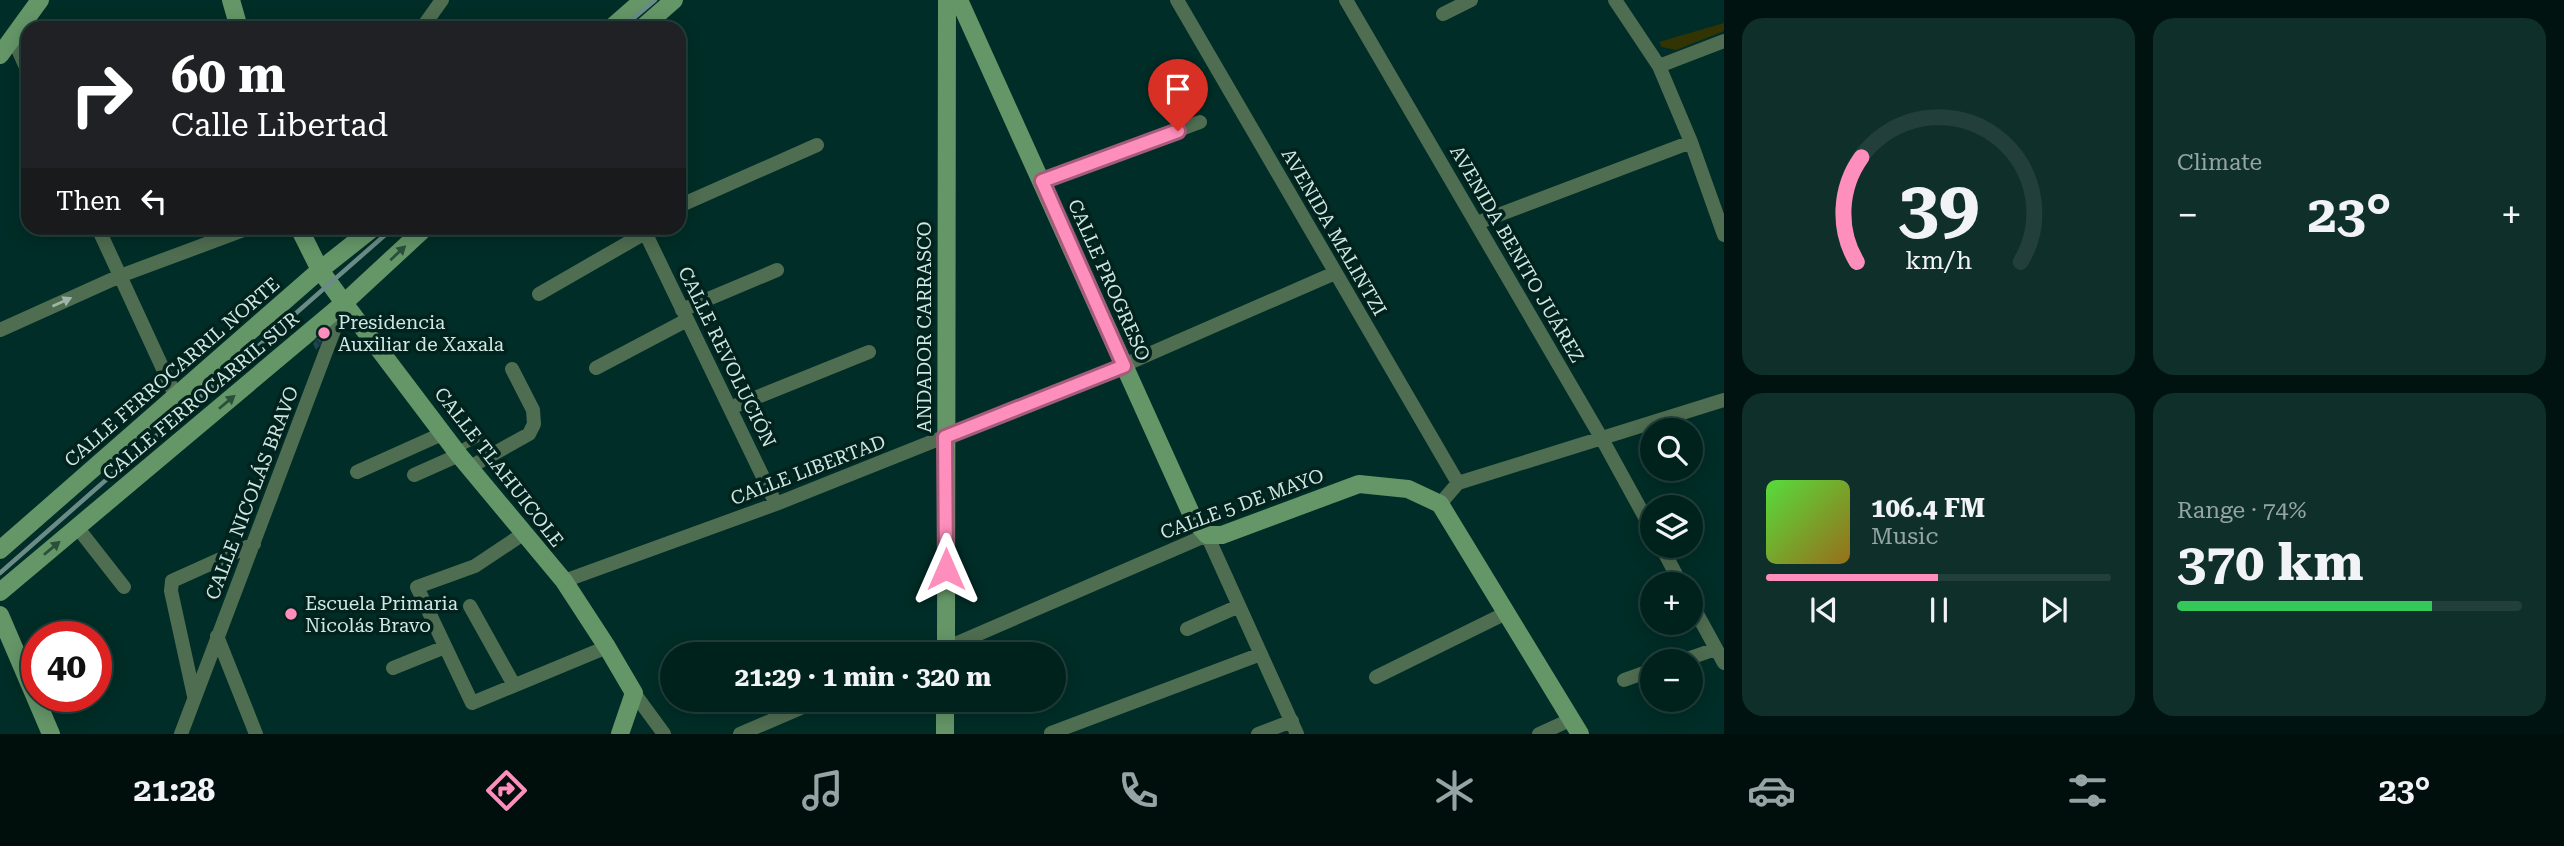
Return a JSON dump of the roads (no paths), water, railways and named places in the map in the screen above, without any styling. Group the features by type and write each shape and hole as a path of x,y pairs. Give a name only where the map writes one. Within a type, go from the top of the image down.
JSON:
{"main road":[{"path":"25,21 40,0"},
{"path":"231,0 237,21"},
{"path":"619,21 643,0"},
{"path":"650,21 674,0"},
{"name":"ANDADOR CARRASCO","path":"946,642 947,0"},
{"name":"CALLE PROGRESO","path":"959,0 1194,520 1207,535"},
{"path":"0,55 21,27"},
{"name":"CALLE TLAHUICOLE","path":"302,235 320,270 462,457 564,582 634,693"},
{"name":"CALLE FERROCARRIL NORTE","path":"0,550 320,270 364,235"},
{"name":"CALLE FERROCARRIL SUR","path":"0,592 345,303 418,235"},
{"name":"CALLE 5 DE MAYO","path":"1207,535 1222,535 1359,484 1408,489 1440,504"},
{"path":"1440,504 1576,727"},
{"path":"0,615 51,734"},
{"path":"620,734 634,693"},
{"path":"945,734 946,712"}],"street":[{"path":"427,21 442,0"},
{"name":"AVENIDA MALINTZI","path":"1177,0 1458,483"},
{"name":"AVENIDA BENITO JUÁREZ","path":"1346,0 1640,508"},
{"path":"1443,14 1471,0"},
{"path":"1615,0 1659,65 1724,235"},
{"path":"13,38 21,56"},
{"path":"1659,65 1724,41"},
{"path":"1042,181 1200,122"},
{"path":"1477,223 1690,142"},
{"path":"686,203 817,145"},
{"path":"101,235 176,397"},
{"path":"0,330 120,276 230,235"},
{"path":"539,294 636,235"},
{"name":"CALLE REVOLUCIÓN","path":"646,235 776,504"},
{"path":"596,368 685,315 777,270"},
{"name":"CALLE LIBERTAD","path":"564,582 776,504 1124,366 1335,273"},
{"name":"CALLE NICOLÁS BRAVO","path":"181,734 345,303"},
{"path":"730,408 869,352"},
{"path":"414,475 529,434 534,424 533,410 512,369"},
{"path":"1440,504 1458,483 1724,400"},
{"path":"357,472 444,433"},
{"path":"77,527 124,587"},
{"path":"523,534 475,566 417,587 472,703 607,647"},
{"path":"1207,535 1294,728 1258,734"},
{"name":"CALLE 5 DE MAYO","path":"966,642 1207,535"},
{"name":"CALLE NICOLÁS BRAVO","path":"194,696 171,591 173,581 254,544"},
{"path":"470,606 514,685"},
{"path":"1188,629 1239,606"},
{"path":"1376,677 1506,612"},
{"path":"1703,625 1724,663"},
{"path":"217,636 256,734"},
{"path":"393,668 445,647"},
{"path":"1703,653 1716,649"},
{"path":"1051,733 1261,654"},
{"path":"1624,680 1640,674"},
{"name":"CALLE TLAHUICOLE","path":"634,693 664,734"},
{"path":"740,734 791,712"},
{"path":"1539,734 1576,727"}],"lane":[{"path":"462,457 481,437"}],"railway":[{"path":"630,21 655,0"},
{"path":"0,573 385,235"}],"place":[{"name":"Presidencia Auxiliar de Xaxala","path":"324,333"},
{"name":"Escuela Primaria Nicolás Bravo","path":"291,614"}]}
